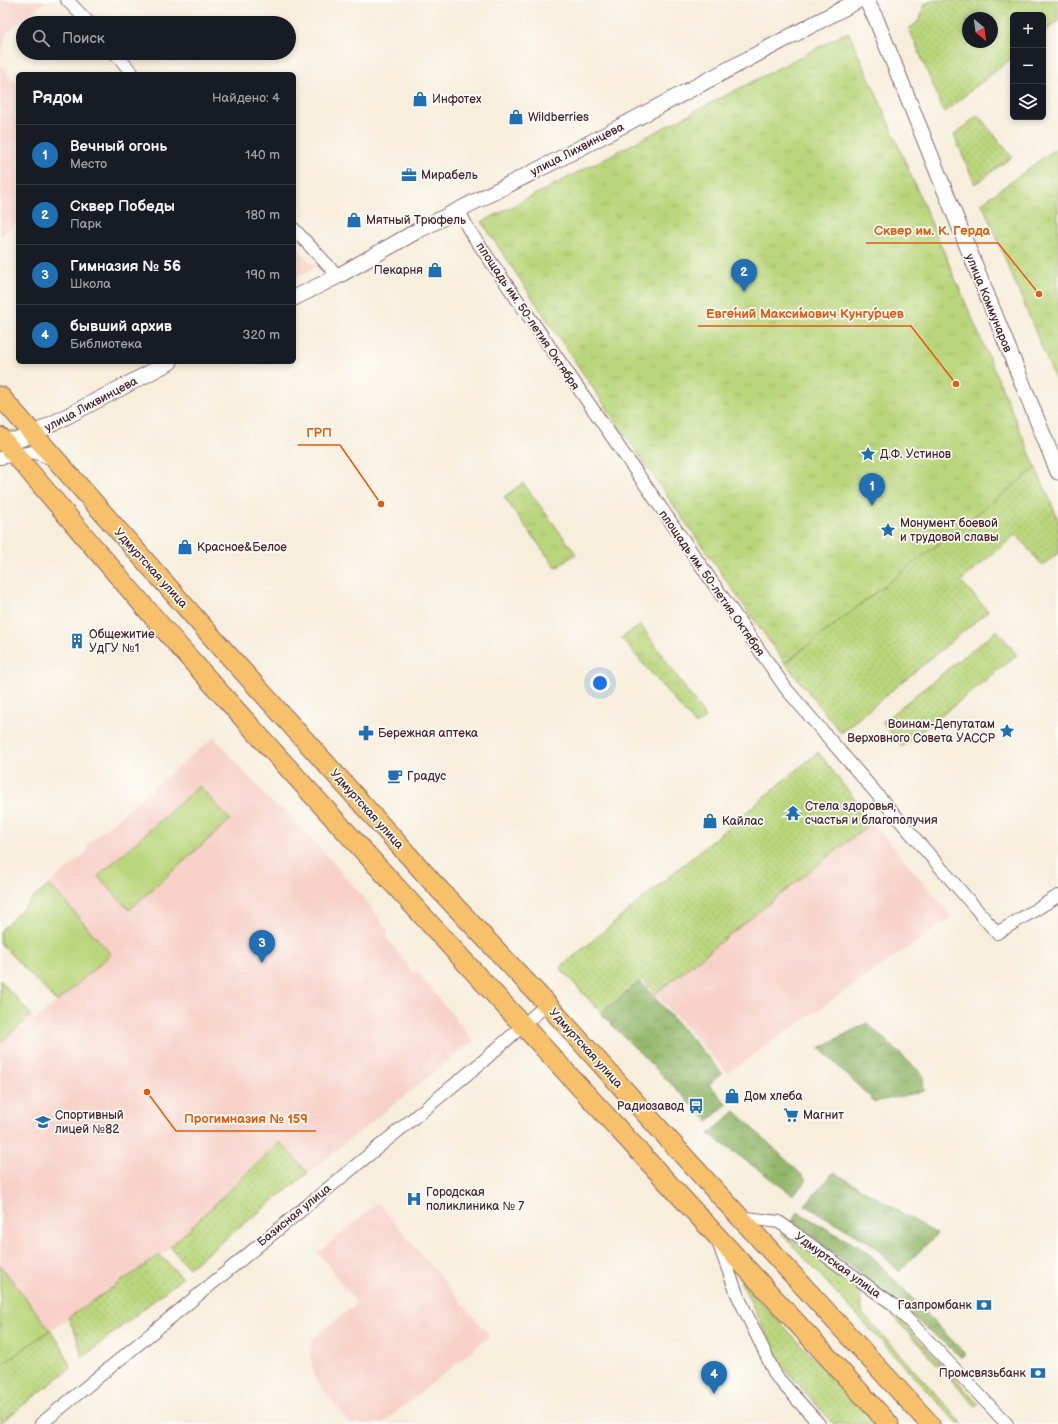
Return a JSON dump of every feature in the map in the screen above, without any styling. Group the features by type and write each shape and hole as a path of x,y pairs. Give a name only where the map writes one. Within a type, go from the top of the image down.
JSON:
{"main road":[{"name":"Удмуртская улица","path":"0,396 212,637 436,885 547,1004 689,1162 930,1424"},
{"path":"4,447 189,658 413,905 667,1182 714,1231 889,1424"},
{"path":"189,658 212,637"},
{"path":"413,905 436,885"},
{"path":"667,1182 689,1162"}],"street":[{"path":"67,0 82,16"},
{"name":"улица Лихвинцева","path":"296,297 338,276 404,237 565,156 859,0"},
{"name":"улица Коммунаров","path":"866,0 876,18 1058,472"},
{"path":"121,60 131,72"},
{"name":"площадь им. 50-летия Октября","path":"458,209 470,230 574,384 787,690 997,934 1058,896"},
{"path":"296,231 338,276"},
{"name":"улица Лихвинцева","path":"4,447 33,434 166,364"},
{"path":"4,447 33,452 55,460"},
{"name":"Базисная улица","path":"41,1424 482,1062 547,1004"},
{"name":"Удмуртская улица","path":"740,1217 779,1222 894,1305 1007,1424"},
{"path":"714,1231 737,1294 776,1376 819,1424"}],"shaded area":[{"path":"0,0 45,1 27,16 16,16 16,25 7,33 0,60"},
{"path":"0,65 16,84 16,224 0,237"},
{"path":"296,247 315,267 296,277"},
{"path":"214,737 275,806 284,808 364,898 387,930 387,938 412,972 419,974 473,1041 308,1173 280,1143 168,1250 0,1366 0,980 35,1020 57,1002 0,931 32,899 87,852 87,844"},
{"path":"872,822 952,917 727,1073 655,994"},
{"path":"378,1203 490,1336 382,1424 350,1424 315,1379 310,1353 313,1338 357,1303 318,1253"}],"green space":[{"path":"934,0 1058,0 1058,21 1046,31 1046,12 1010,12 1010,59 944,112 909,28 920,19 923,5"},
{"path":"848,32 872,84 1036,468 785,663 631,444 482,222"},
{"path":"978,115 1012,157 975,184 954,135"},
{"path":"1055,149 1058,153 1058,386 982,203"},
{"path":"1036,468 1058,519 1058,553 1043,566 1016,534 961,581 988,611 841,733 785,663"},
{"path":"523,483 576,554 556,568 504,497"},
{"path":"641,625 706,718 696,725 621,638"},
{"path":"997,630 1017,655 902,747 882,722"},
{"path":"818,752 872,822 655,994 643,979 601,1013 560,968"},
{"path":"199,786 230,820 129,910 98,876"},
{"path":"50,885 111,954 57,1002 0,943 0,931 32,899"},
{"path":"0,980 31,1015 0,1043"},
{"path":"640,981 722,1073 709,1084 727,1104 708,1121 601,1014"},
{"path":"867,1023 923,1075 924,1091 875,1102 819,1048"},
{"path":"735,1111 807,1180 793,1195 709,1134"},
{"path":"280,1142 308,1173 189,1268 170,1247"},
{"path":"834,1172 937,1234 899,1272 873,1245 805,1205"},
{"path":"798,1212 869,1253 966,1355 961,1357 857,1271 792,1221"},
{"path":"781,1233 858,1284 863,1314 963,1424 958,1424"},
{"path":"160,1255 182,1278 82,1358 76,1334 68,1318"},
{"path":"0,1265 50,1330 0,1366"},
{"path":"740,1280 876,1424 833,1424 780,1363"},
{"path":"882,1300 979,1404 976,1407 880,1302"},
{"path":"50,1330 61,1345 71,1368 0,1423 0,1366"}],"place":[{"name":"Инфотех","path":"420,99"},
{"name":"Wildberries","path":"516,117"},
{"name":"Мирабель","path":"409,175"},
{"name":"Мятный Трюфель","path":"354,220"},
{"name":"Пекарня","path":"435,270"},
{"name":"Сквер Победы","path":"744,292"},
{"name":"Сквер им. К. Герда","path":"1039,294"},
{"name":"Евге́ний Макси́мович Кунгу́рцев","path":"956,384"},
{"name":"Д.Ф. Устинов","path":"868,454"},
{"name":"ГРП","path":"381,504"},
{"name":"Вечный огонь","path":"872,506"},
{"name":"Монумент боевой и трудовой славы","path":"888,530"},
{"name":"Красное&Белое","path":"185,547"},
{"name":"Общежитие УдГУ №1","path":"77,641"},
{"name":"Воинам-Депутатам Верховного Совета УАССР","path":"1007,731"},
{"name":"Бережная аптека","path":"366,733"},
{"name":"Градус","path":"395,776"},
{"name":"Стела здоровья, счастья и благополучия","path":"793,813"},
{"name":"Кайлас","path":"710,821"},
{"name":"Гимназия № 56","path":"262,963"},
{"name":"Прогимназия № 159","path":"147,1092"},
{"name":"Дом хлеба","path":"732,1096"},
{"name":"Радиозавод","path":"696,1106"},
{"name":"Магнит","path":"791,1115"},
{"name":"Спортивный лицей №82","path":"43,1122"},
{"name":"Городская поликлиника № 7","path":"414,1199"},
{"name":"Газпромбанк","path":"984,1305"},
{"name":"Промсвязьбанк","path":"1038,1373"},
{"name":"бывший архив","path":"714,1394"}]}
